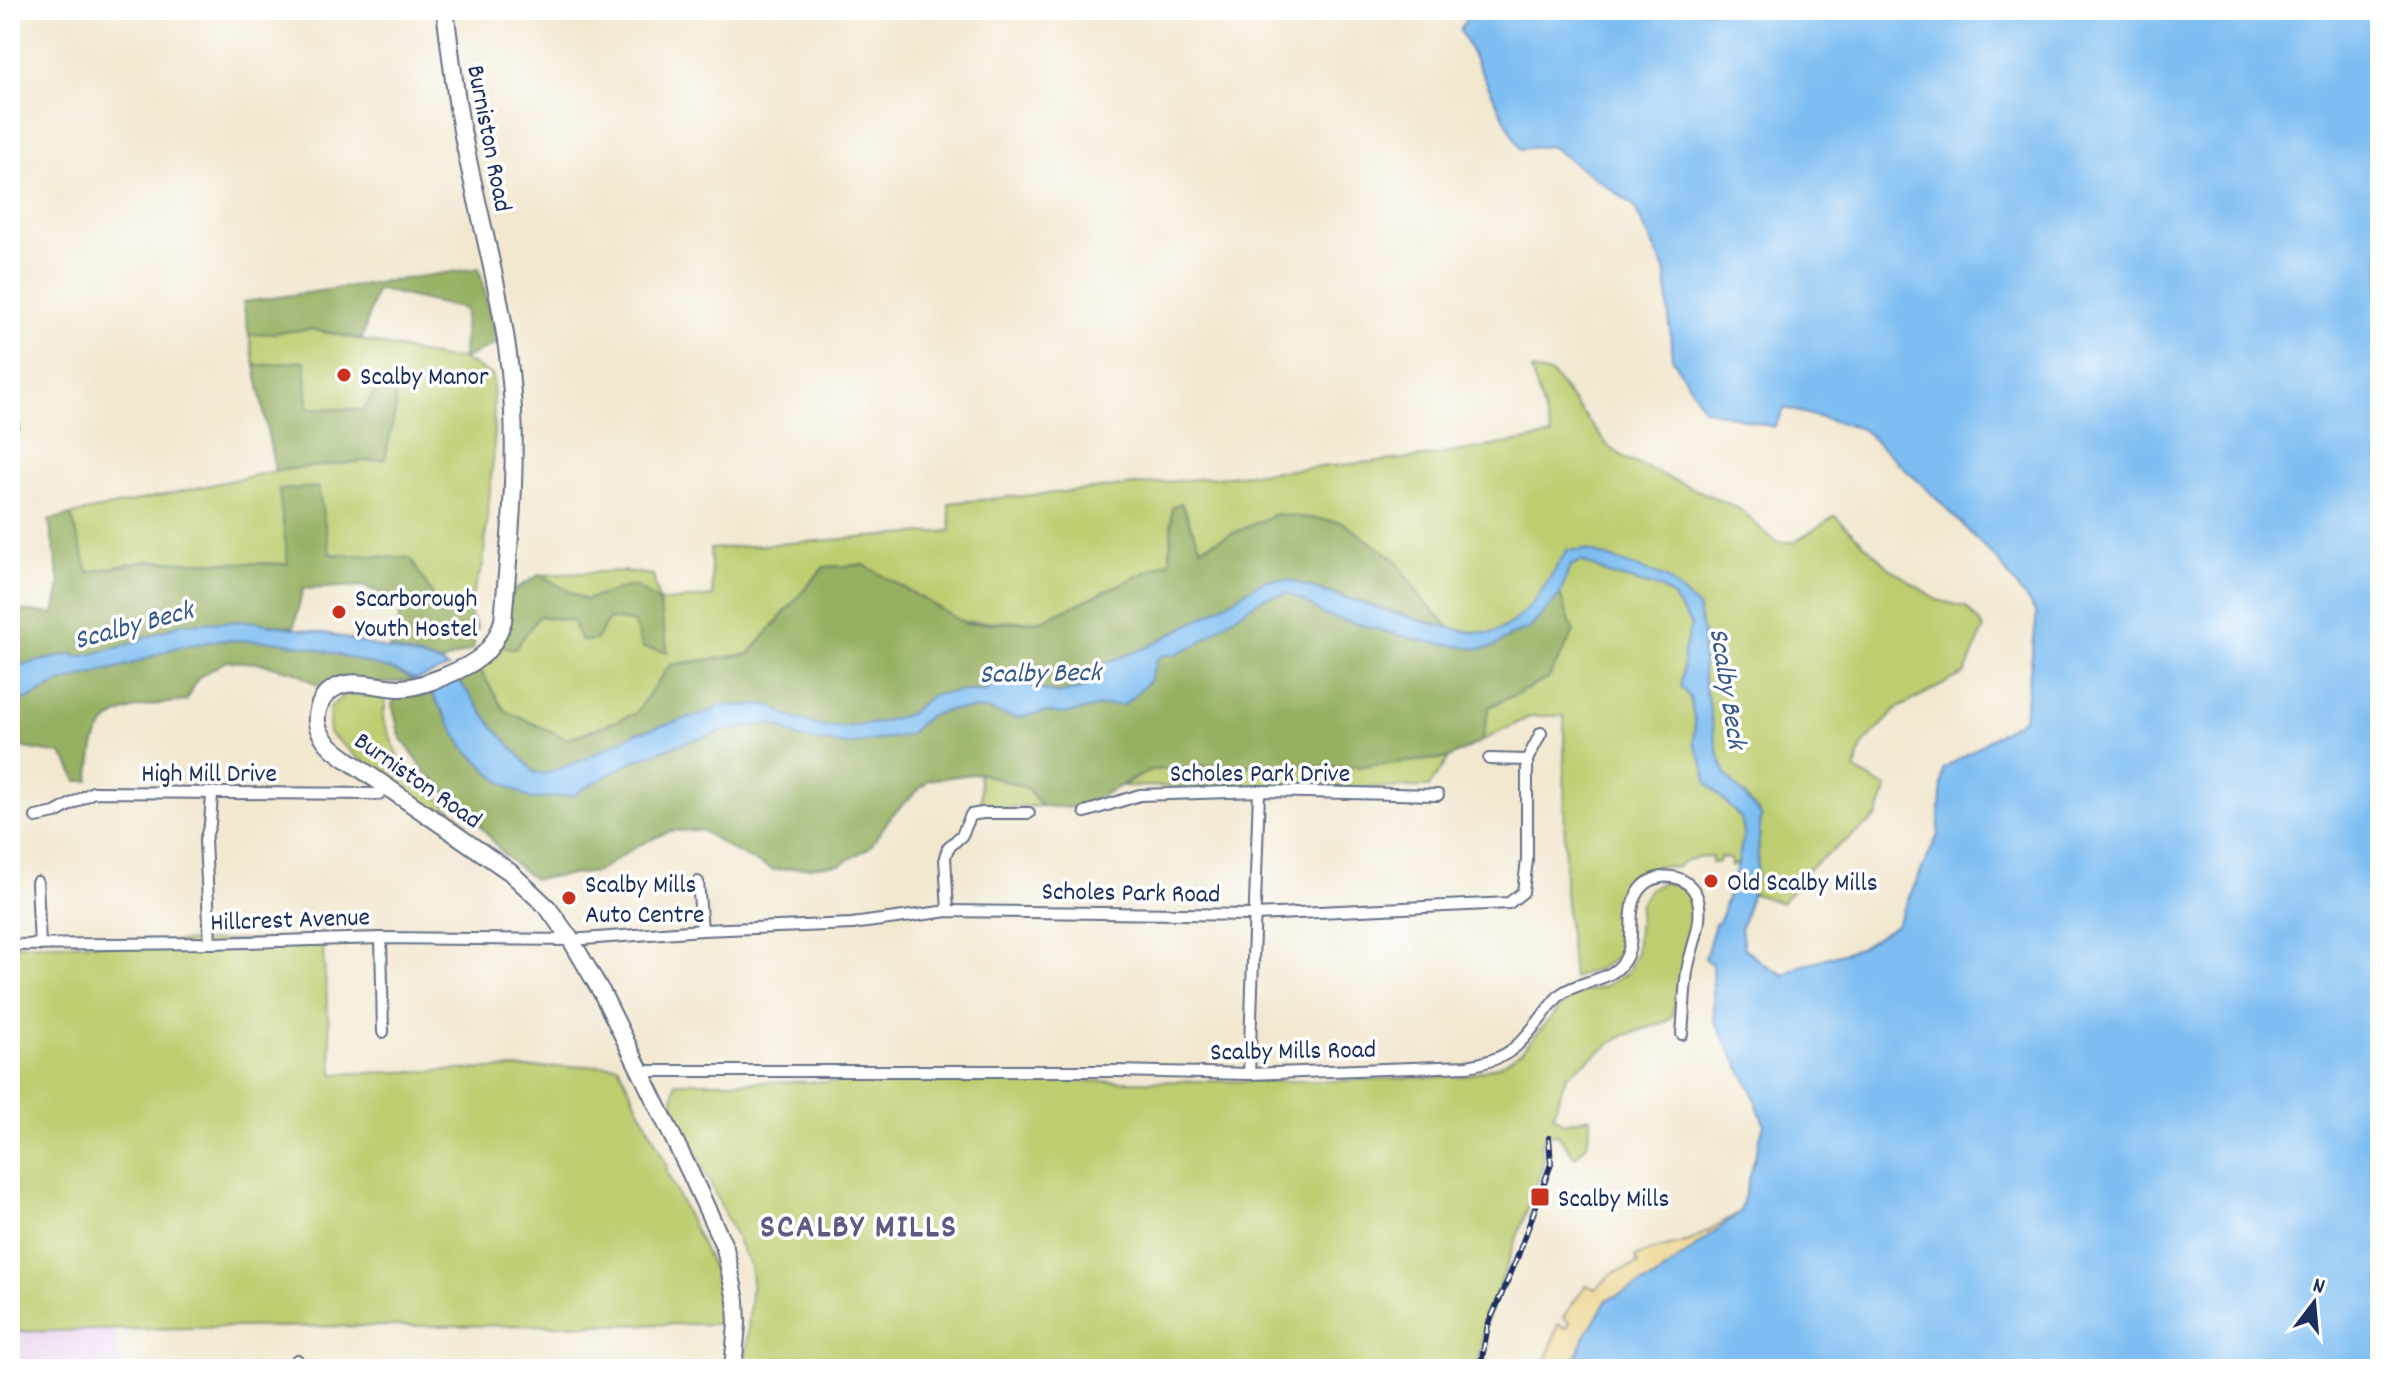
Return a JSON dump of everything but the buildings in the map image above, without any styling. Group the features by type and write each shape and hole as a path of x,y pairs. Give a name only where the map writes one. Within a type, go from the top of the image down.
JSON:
{"main road":[{"name":"Burniston Road","path":"445,10 461,126 501,311 512,400 511,518 503,621 498,635 483,655 464,667 418,685 395,688 349,684 330,692 319,707 317,726 331,747 384,787 510,872 548,908 571,940 602,993 725,1248 736,1300 733,1369"}],"street":[{"name":"Scholes Park Road","path":"571,940 702,930 852,924 948,911 1254,915 1509,903 1523,892 1527,860 1527,760 1541,733"},
{"path":"1489,759 1527,760"},
{"name":"High Mill Drive","path":"36,817 55,813 93,792 379,794 384,787"},
{"path":"1249,1074 1259,791"},
{"name":"Scholes Park Drive","path":"1085,812 1140,795 1259,791 1438,795"},
{"path":"210,943 205,840 210,824 212,795"},
{"path":"948,911 945,857 948,848 962,835 971,815 1029,813"},
{"name":"Scalby Mills Road","path":"640,1071 1249,1074 1467,1066 1495,1061 1516,1046 1560,995 1617,969 1629,952 1634,899 1644,885 1664,876 1686,882 1698,901 1699,918 1687,972 1682,1034"},
{"path":"37,882 40,945"},
{"path":"698,882 702,930"},
{"path":"381,938 383,1032"},
{"name":"Hillcrest Avenue","path":"10,945 381,938 571,940"}],"shaded area":[{"path":"115,1330 123,1369 10,1369 10,1332"}],"green space":[{"path":"479,268 497,343 463,359 465,309 376,289 362,339 311,329 249,335 243,302"},
{"path":"311,329 443,358 463,359 493,376 494,447 483,565 467,608 435,599 409,558 330,554 279,490 289,564 147,561 88,572 71,515 275,471 385,458 379,384 364,410 308,408 305,361 255,366 249,335"},
{"path":"305,361 308,408 364,410 379,384 394,380 396,408 385,459 275,471 255,366"},
{"path":"1531,370 1552,374 1609,447 1628,460 1738,508 1776,542 1795,542 1835,516 1887,566 1937,600 1966,607 1984,628 1965,673 1898,708 1862,746 1855,770 1887,788 1877,817 1808,869 1782,903 1751,893 1756,878 1761,815 1726,775 1717,749 1703,676 1703,635 1667,578 1587,550 1554,571 1541,595 1520,617 1493,634 1451,629 1421,598 1395,559 1276,514 1200,548 1181,503 1172,508 1170,561 1041,621 963,622 864,565 824,567 749,654 670,665 635,714 567,739 505,711 478,667 496,647 515,648 539,616 572,621 595,640 609,619 633,622 659,602 713,596 710,549 951,531 949,503 1424,457 1552,436"},
{"path":"318,487 330,554 410,558 435,599 467,608 477,627 473,649 440,663 389,648 396,633 403,600 362,586 303,589 294,627 248,621 181,624 122,647 80,657 73,654 10,667 10,609 54,614 60,585 49,520 71,515 88,572 147,561 288,564 279,490"},
{"path":"1181,503 1201,548 1276,514 1342,522 1395,559 1421,598 1451,629 1288,580 1265,580 1148,647 1103,664 1083,688 1058,694 1019,683 986,691 932,695 909,714 878,723 847,727 824,727 787,716 769,705 718,706 714,711 636,733 585,759 545,774 534,772 493,726 454,674 478,667 505,711 568,739 635,714 670,665 749,654 824,567 864,565 966,624 1041,621 1170,561 1172,508"},
{"path":"1582,561 1608,574 1660,588 1672,596 1691,625 1684,651 1681,686 1690,698 1695,721 1694,743 1707,782 1741,818 1744,832 1738,864 1731,866 1730,859 1720,857 1719,862 1712,863 1712,857 1697,858 1676,868 1651,868 1636,877 1623,899 1617,956 1600,968 1573,978 1565,892 1564,716 1531,716 1482,741 1489,707 1548,679 1574,632 1560,595 1570,566"},
{"path":"623,571 653,575 659,602 585,600 540,575"},
{"path":"540,575 585,600 634,585 659,602 668,652 643,648 633,622 609,619 595,640 581,641 572,621 539,616 515,649 496,647 512,591"},
{"path":"1288,593 1324,615 1423,641 1480,649 1493,647 1529,629 1560,595 1574,632 1548,679 1489,707 1482,741 1449,758 1353,767 1217,765 1151,770 1077,808 1042,806 1027,788 979,773 929,780 892,815 870,847 841,864 773,870 732,850 701,830 670,831 639,845 597,872 533,879 504,855 477,821 426,773 400,736 392,704 397,696 427,685 463,746 498,780 531,799 573,795 633,761 732,729 766,724 800,738 847,745 907,735 928,716 950,710 984,709 1016,718 1044,712 1064,714 1106,705 1124,705 1149,681 1156,659 1198,644 1263,598"},
{"path":"220,640 306,645 382,666 416,680 323,689 296,672 260,663 226,661 198,678 186,701 133,709 109,721 95,743 89,781 77,781 61,754 25,748 10,741 10,697 27,700 58,683 132,664 174,648"},
{"path":"346,694 386,698 383,719 401,764 465,822 468,833 357,757 329,733 330,707"},
{"path":"1449,758 1429,787 1122,786 1151,770 1217,765 1353,767"},
{"path":"979,773 1027,788 1042,806 982,808"},
{"path":"1662,883 1677,884 1690,895 1691,919 1672,1016 1665,1022 1620,1037 1566,1076 1553,1115 1563,1123 1591,1117 1587,1145 1575,1157 1558,1135 1546,1134 1540,1145 1544,1157 1541,1171 1485,1325 1478,1369 745,1369 752,1279 750,1267 678,1116 673,1099 676,1082 1330,1081 1464,1076 1500,1065 1522,1051 1570,996 1603,987 1627,973 1636,954 1640,903 1650,888"},
{"path":"322,939 333,1074 618,1065 713,1268 719,1290 720,1324 234,1327 10,1332 10,945"}],"sand":[{"path":"1740,1212 1654,1279 1607,1300 1586,1334 1571,1369 1544,1369 1558,1324 1567,1328 1570,1322 1563,1317 1586,1285 1595,1289 1613,1273 1638,1264 1635,1257 1690,1241"}],"water":[{"path":"1471,10 2380,10 2380,1369 1571,1369 1586,1334 1607,1300 1654,1279 1740,1212 1764,1124 1751,1089 1714,1020 1712,965 1705,958 1738,864 1744,832 1741,818 1707,783 1694,743 1695,721 1690,698 1681,686 1684,651 1691,625 1672,596 1660,588 1608,574 1582,561 1570,566 1560,595 1529,629 1493,647 1480,649 1423,641 1324,615 1287,593 1263,598 1198,644 1157,659 1149,681 1124,705 1106,705 1064,714 1044,712 1016,718 984,709 950,710 928,716 908,735 847,745 800,738 778,726 766,724 732,729 633,761 573,795 531,799 498,780 463,746 427,685 454,674 493,726 534,772 545,774 585,759 636,733 714,711 718,706 770,705 787,716 824,727 847,727 878,723 909,714 932,695 986,691 993,681 1019,683 1058,694 1083,688 1103,664 1148,647 1265,580 1288,580 1457,630 1495,632 1529,608 1567,550 1587,550 1667,578 1698,608 1703,635 1703,676 1717,749 1726,775 1761,815 1756,878 1741,928 1744,948 1784,975 1797,967 1859,948 1896,925 1938,835 1943,769 2024,718 2037,614 1998,561 1862,429 1785,408 1774,427 1704,409 1672,358 1666,272 1633,205 1550,146 1520,149 1460,30"},
{"path":"248,621 329,634 440,663 448,668 416,680 396,671 310,647 273,641 220,640 174,648 132,664 58,683 27,700 10,697 10,667 122,647 181,624"}],"railway":[{"path":"1480,1369 1488,1325 1516,1261 1551,1164 1549,1138"}],"place":[{"name":"Scalby Manor","path":"344,375"},
{"name":"Scarborough Youth Hostel","path":"339,612"},
{"name":"Old Scalby Mills","path":"1711,881"},
{"name":"Scalby Mills Auto Centre","path":"569,898"},
{"name":"Scalby Mills","path":"1540,1197"}],"district":[{"name":"SCALBY MILLS","path":"859,1224"}],"water label":[{"name":"Scalby Beck","path":"133,623"},
{"name":"Scalby Beck","path":"1040,671"},
{"name":"Scalby Beck","path":"1730,688"}]}
